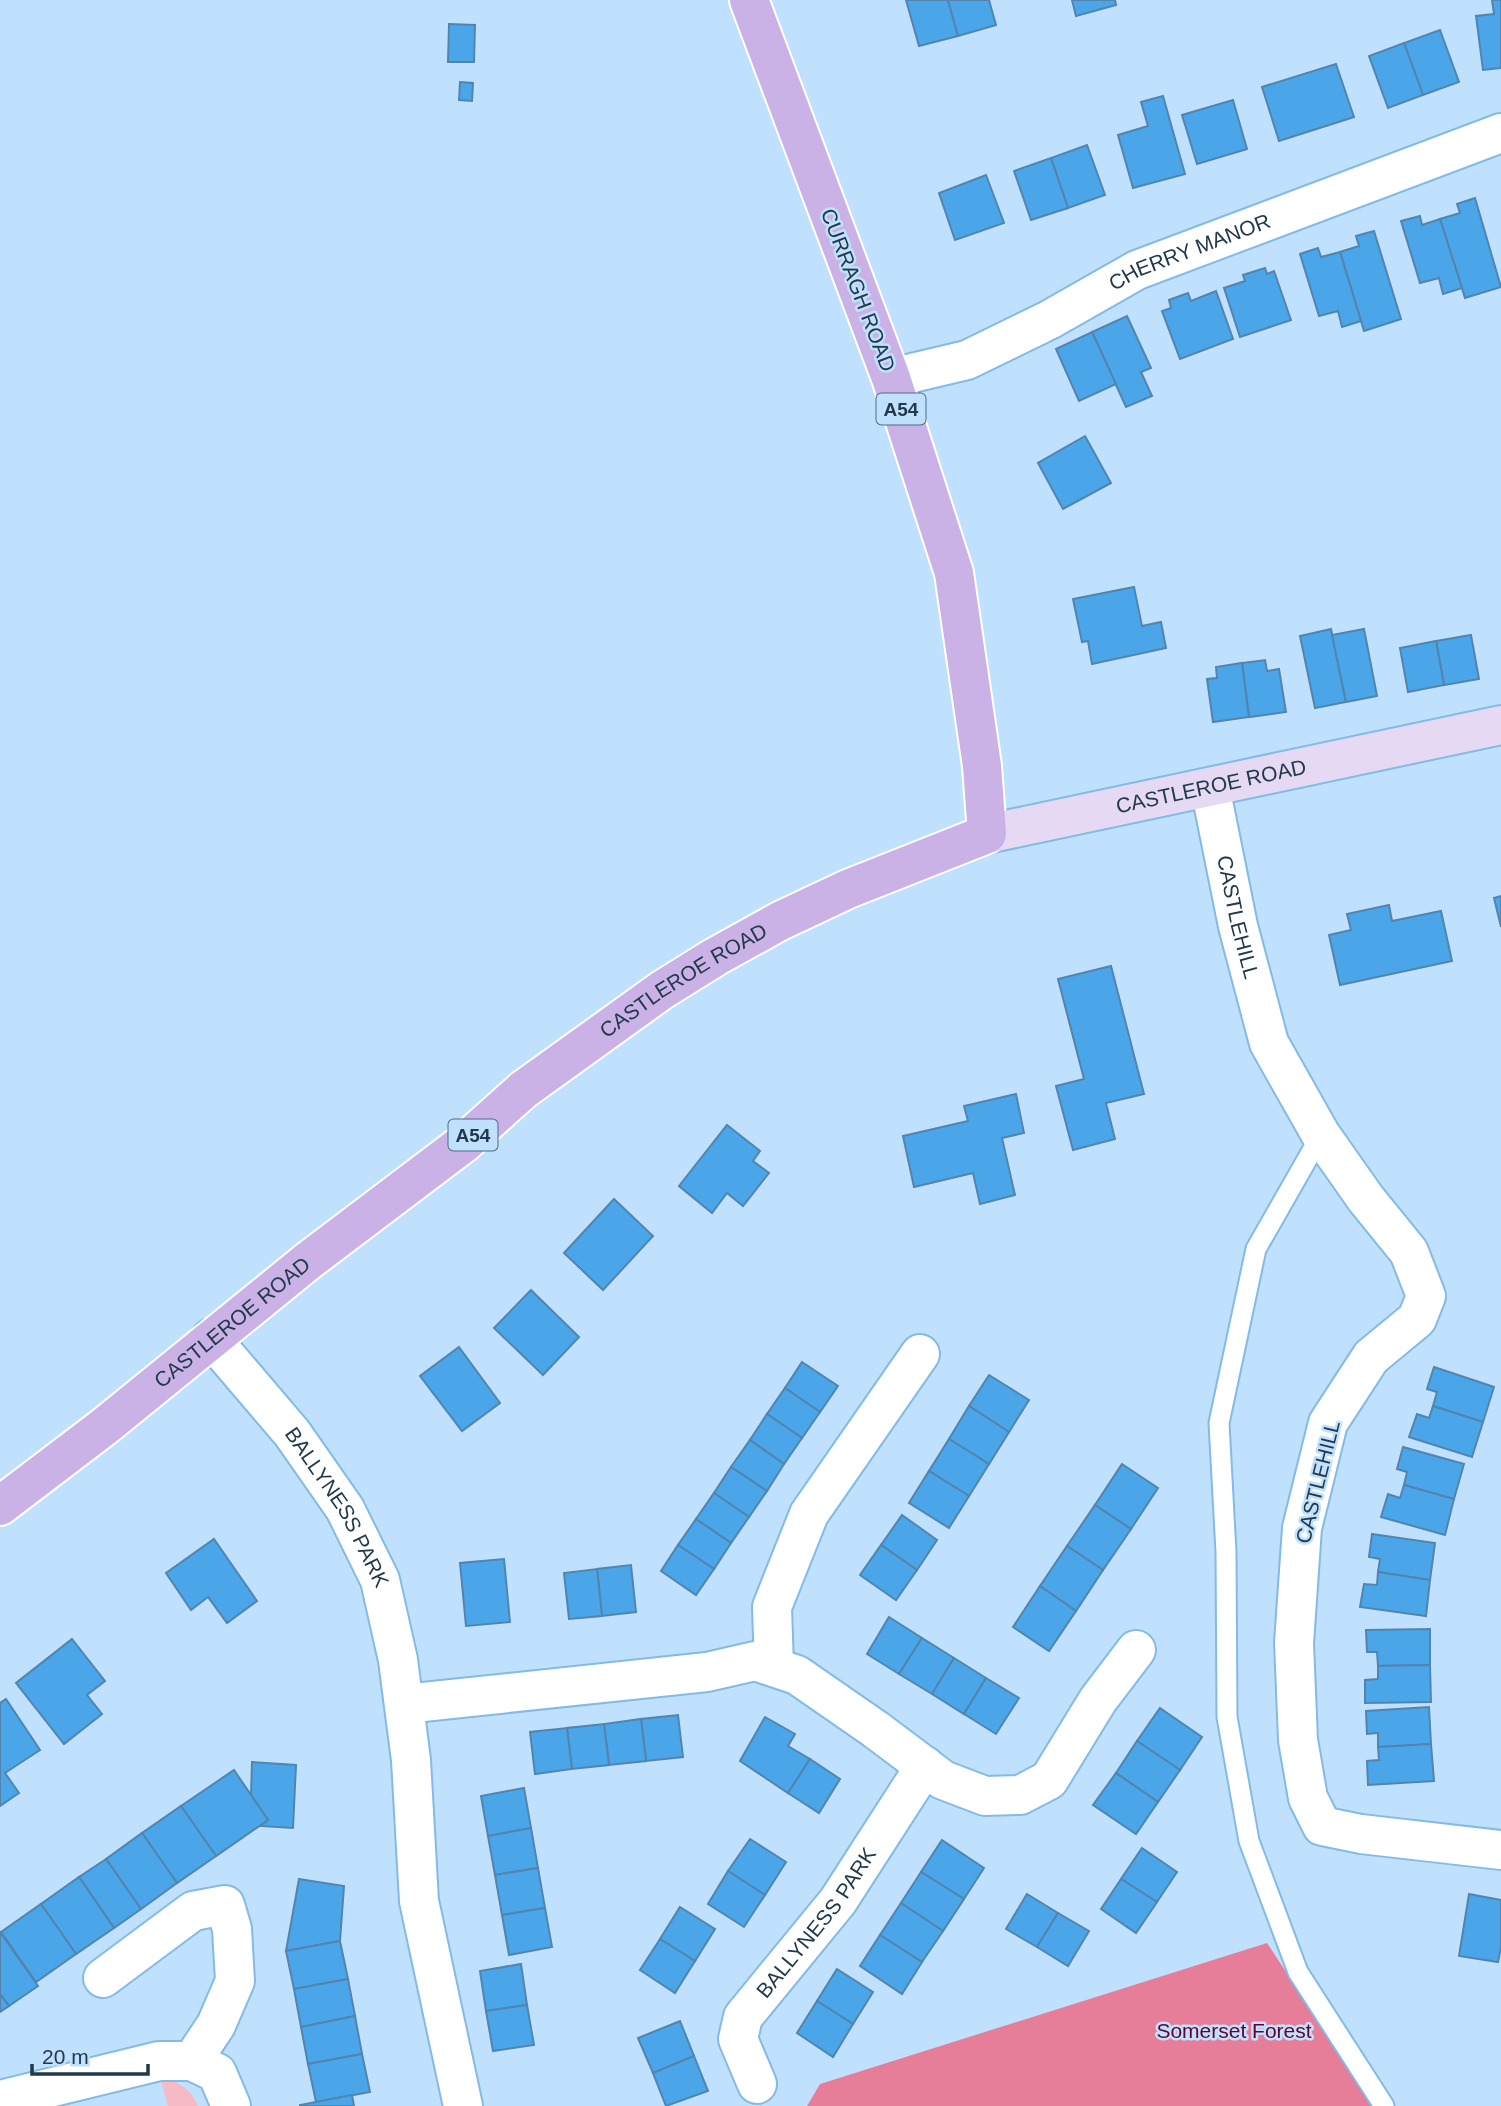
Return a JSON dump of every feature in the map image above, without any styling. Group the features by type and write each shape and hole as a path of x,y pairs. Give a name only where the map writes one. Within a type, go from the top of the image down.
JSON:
{"main road":[{"name":"CURRAGH ROAD","path":"749,0 891,379 954,573 982,766 987,834"},
{"name":"CASTLEROE ROAD","path":"0,1506 105,1426 308,1261 464,1143 523,1090 662,990 780,921 848,889 987,834"}],"street":[{"name":"CHERRY MANOR","path":"891,379 967,360 1049,320 1137,270 1499,141"},
{"name":"CASTLEROE ROAD","path":"987,834 1501,726"},
{"name":"CASTLEHILL","path":"1210,787 1238,926 1269,1043 1321,1135 1366,1199 1409,1252 1426,1296 1417,1319 1371,1357 1328,1423 1302,1528 1294,1643 1298,1740 1308,1798 1322,1826 1361,1834 1501,1850"},
{"name":"BALLYNESS PARK","path":"211,1338 292,1433 345,1509 380,1580 398,1660 411,1760 419,1901 463,2106"},
{"path":"774,1667 772,1607 809,1514 920,1354"},
{"path":"404,1704 707,1672 755,1661 797,1675 943,1780 985,1796 1020,1795 1049,1780 1098,1700 1136,1650"},
{"name":"BALLYNESS PARK","path":"757,2084 738,2039 743,2017 838,1901 925,1766"},
{"path":"103,1978 193,1911 225,1905 232,1929 234,1981 216,2025 192,2061"},
{"path":"0,2100 159,2061 192,2061 217,2073 231,2106"}],"lane":[{"path":"1321,1135 1255,1249 1219,1423 1226,1552 1227,1717 1249,1841 1298,1972 1384,2106"}],"shaded area":[{"path":"160,2077 183,2087 198,2106 168,2106"}],"green space":[{"name":"Somerset Forest","path":"1267,1943 1374,2106 807,2106 820,2084"}],"building":[{"path":"906,0 948,0 958,36 919,46"},
{"path":"948,0 989,0 996,25 958,36"},
{"path":"1072,0 1115,0 1116,5 1076,16"},
{"path":"1492,0 1501,0 1501,68 1483,70 1476,16 1494,14"},
{"path":"449,24 475,25 474,62 448,62"},
{"path":"1440,30 1459,82 1423,95 1404,43"},
{"path":"1404,43 1423,95 1388,108 1369,56"},
{"path":"1336,64 1354,117 1279,141 1262,87"},
{"path":"460,82 473,83 472,101 459,100"},
{"path":"1163,96 1185,174 1133,188 1118,135 1148,126 1141,102"},
{"path":"1233,100 1247,149 1197,164 1182,115"},
{"path":"1087,145 1105,195 1068,208 1051,158"},
{"path":"1051,158 1068,208 1031,220 1014,171"},
{"path":"986,175 1004,223 955,240 939,193"},
{"path":"1475,198 1501,287 1465,298 1440,219 1460,213 1457,204"},
{"path":"1420,216 1422,225 1440,219 1462,288 1443,294 1439,278 1420,283 1401,221"},
{"path":"1374,231 1401,319 1364,331 1340,252 1359,246 1356,236"},
{"path":"1318,248 1321,257 1340,252 1361,321 1342,327 1338,311 1319,316 1300,254"},
{"path":"1265,268 1267,274 1274,271 1291,320 1240,337 1224,288 1245,281 1243,275"},
{"path":"1216,291 1233,339 1180,359 1162,311 1171,308 1169,300 1188,293 1191,301"},
{"path":"1127,316 1151,368 1141,372 1152,396 1126,407 1092,332"},
{"path":"1092,332 1116,384 1079,401 1056,349"},
{"path":"1085,436 1111,483 1063,509 1038,463"},
{"path":"1134,587 1142,626 1161,622 1166,648 1092,664 1088,641 1082,642 1073,599"},
{"path":"1331,629 1346,702 1315,708 1300,636"},
{"path":"1364,629 1377,696 1346,702 1332,635"},
{"path":"1471,635 1479,679 1444,685 1436,641"},
{"path":"1436,641 1444,685 1408,692 1400,648"},
{"path":"1265,660 1267,671 1279,669 1286,712 1249,717 1242,663"},
{"path":"1242,663 1249,717 1213,722 1207,679 1217,678 1216,667"},
{"path":"1501,896 1501,927 1494,898"},
{"path":"1389,905 1392,921 1441,911 1452,961 1340,985 1329,935 1351,930 1347,914"},
{"path":"1111,966 1144,1094 1106,1103 1115,1139 1073,1150 1056,1086 1084,1079 1058,979"},
{"path":"1016,1094 1024,1133 1002,1138 1015,1195 980,1204 973,1173 914,1187 903,1136 968,1121 964,1106"},
{"path":"727,1125 760,1151 753,1161 769,1173 743,1206 727,1193 712,1213 679,1186"},
{"path":"614,1199 653,1236 603,1290 564,1253"},
{"path":"531,1290 579,1337 543,1375 494,1328"},
{"path":"459,1347 500,1403 462,1431 420,1376"},
{"path":"802,1362 838,1386 820,1412 785,1388"},
{"path":"1434,1367 1494,1387 1483,1422 1433,1406 1437,1392 1427,1389"},
{"path":"989,1375 1029,1400 1009,1432 969,1406"},
{"path":"785,1388 820,1412 802,1438 767,1414"},
{"path":"969,1406 1009,1432 989,1464 949,1439"},
{"path":"1433,1406 1483,1422 1472,1457 1409,1437 1417,1414 1429,1418"},
{"path":"767,1414 802,1438 784,1464 750,1440"},
{"path":"949,1439 989,1464 969,1496 929,1471"},
{"path":"750,1440 784,1464 767,1491 731,1467"},
{"path":"1403,1447 1464,1464 1454,1499 1404,1485 1407,1472 1397,1469"},
{"path":"1122,1464 1158,1488 1131,1529 1095,1505"},
{"path":"731,1467 767,1491 749,1517 714,1493"},
{"path":"929,1471 969,1496 949,1528 909,1503"},
{"path":"1404,1485 1454,1499 1445,1535 1381,1517 1388,1494 1400,1498"},
{"path":"714,1493 749,1517 731,1543 696,1519"},
{"path":"1095,1505 1131,1529 1103,1570 1067,1546"},
{"path":"902,1515 937,1540 917,1570 881,1545"},
{"path":"696,1519 731,1543 714,1569 678,1545"},
{"path":"1372,1534 1435,1543 1430,1580 1378,1572 1380,1559 1369,1557"},
{"path":"214,1539 257,1601 227,1623 208,1597 191,1610 166,1573"},
{"path":"678,1545 714,1569 696,1595 661,1571"},
{"path":"881,1545 917,1570 896,1600 860,1575"},
{"path":"1067,1546 1103,1570 1076,1611 1040,1586"},
{"path":"504,1559 510,1622 466,1626 460,1563"},
{"path":"631,1565 636,1612 602,1616 597,1569"},
{"path":"597,1569 602,1616 569,1619 564,1573"},
{"path":"1378,1572 1430,1580 1426,1616 1360,1607 1364,1584 1377,1585"},
{"path":"1040,1586 1076,1611 1049,1651 1013,1627"},
{"path":"889,1617 922,1638 899,1674 867,1654"},
{"path":"1430,1629 1430,1665 1378,1666 1377,1652 1367,1652 1366,1630"},
{"path":"922,1638 954,1658 932,1694 899,1674"},
{"path":"72,1639 105,1681 87,1695 102,1714 64,1744 16,1683"},
{"path":"954,1658 986,1678 964,1714 932,1694"},
{"path":"1430,1665 1431,1702 1365,1703 1365,1680 1378,1679 1378,1666"},
{"path":"986,1678 1019,1698 996,1734 964,1714"},
{"path":"6,1699 40,1750 5,1773 19,1793 0,1806 0,1703"},
{"path":"1429,1707 1431,1744 1378,1747 1378,1733 1367,1734 1366,1711"},
{"path":"1160,1708 1202,1737 1180,1770 1137,1741"},
{"path":"678,1715 683,1757 646,1761 641,1719"},
{"path":"765,1717 795,1734 788,1746 810,1759 788,1793 740,1761"},
{"path":"641,1719 646,1761 609,1765 604,1724"},
{"path":"604,1724 609,1765 572,1769 567,1728"},
{"path":"567,1728 572,1769 535,1774 530,1732"},
{"path":"1137,1741 1180,1770 1158,1802 1116,1773"},
{"path":"1431,1744 1434,1781 1368,1785 1367,1761 1379,1760 1378,1747"},
{"path":"810,1759 840,1779 819,1813 788,1793"},
{"path":"252,1762 296,1765 293,1828 260,1826 268,1820 251,1795"},
{"path":"234,1770 268,1820 216,1856 181,1806"},
{"path":"1116,1773 1158,1802 1136,1834 1093,1805"},
{"path":"524,1788 531,1828 488,1836 481,1796"},
{"path":"181,1806 216,1856 177,1883 142,1833"},
{"path":"531,1828 538,1868 495,1875 488,1836"},
{"path":"142,1833 177,1883 141,1909 106,1859"},
{"path":"750,1839 786,1862 765,1895 728,1871"},
{"path":"942,1840 984,1868 964,1899 921,1872"},
{"path":"1142,1848 1177,1872 1157,1902 1121,1879"},
{"path":"106,1859 141,1909 114,1928 79,1877"},
{"path":"538,1868 545,1908 502,1915 495,1875"},
{"path":"728,1871 765,1895 744,1927 708,1904"},
{"path":"921,1872 964,1899 943,1931 901,1903"},
{"path":"79,1877 114,1928 76,1954 41,1904"},
{"path":"299,1879 344,1886 340,1941 286,1951"},
{"path":"1121,1879 1157,1902 1136,1933 1101,1909"},
{"path":"1027,1894 1058,1913 1037,1947 1006,1929"},
{"path":"1469,1894 1501,1900 1501,1947 1498,1962 1459,1956"},
{"path":"901,1903 943,1931 922,1962 880,1935"},
{"path":"41,1904 76,1954 36,1982 1,1932"},
{"path":"680,1907 715,1929 695,1961 660,1939"},
{"path":"545,1908 552,1947 509,1955 502,1915"},
{"path":"1058,1913 1089,1931 1068,1966 1037,1947"},
{"path":"0,1932 38,1986 9,2006 0,1994"},
{"path":"880,1935 922,1962 902,1994 860,1966"},
{"path":"660,1939 695,1961 675,1993 640,1970"},
{"path":"340,1941 348,1979 294,1989 286,1951"},
{"path":"521,1964 527,2005 486,2011 480,1971"},
{"path":"837,1969 873,1992 853,2024 817,2001"},
{"path":"348,1979 355,2016 301,2027 294,1989"},
{"path":"0,1994 9,2006 0,2012"},
{"path":"817,2001 853,2024 833,2057 797,2033"},
{"path":"527,2005 534,2045 493,2051 486,2011"},
{"path":"355,2016 362,2054 308,2064 301,2027"},
{"path":"680,2021 694,2056 653,2073 638,2038"},
{"path":"362,2054 370,2092 316,2102 308,2064"},
{"path":"694,2056 708,2091 666,2106 653,2073"},
{"path":"352,2095 354,2106 300,2106 300,2105"}]}
